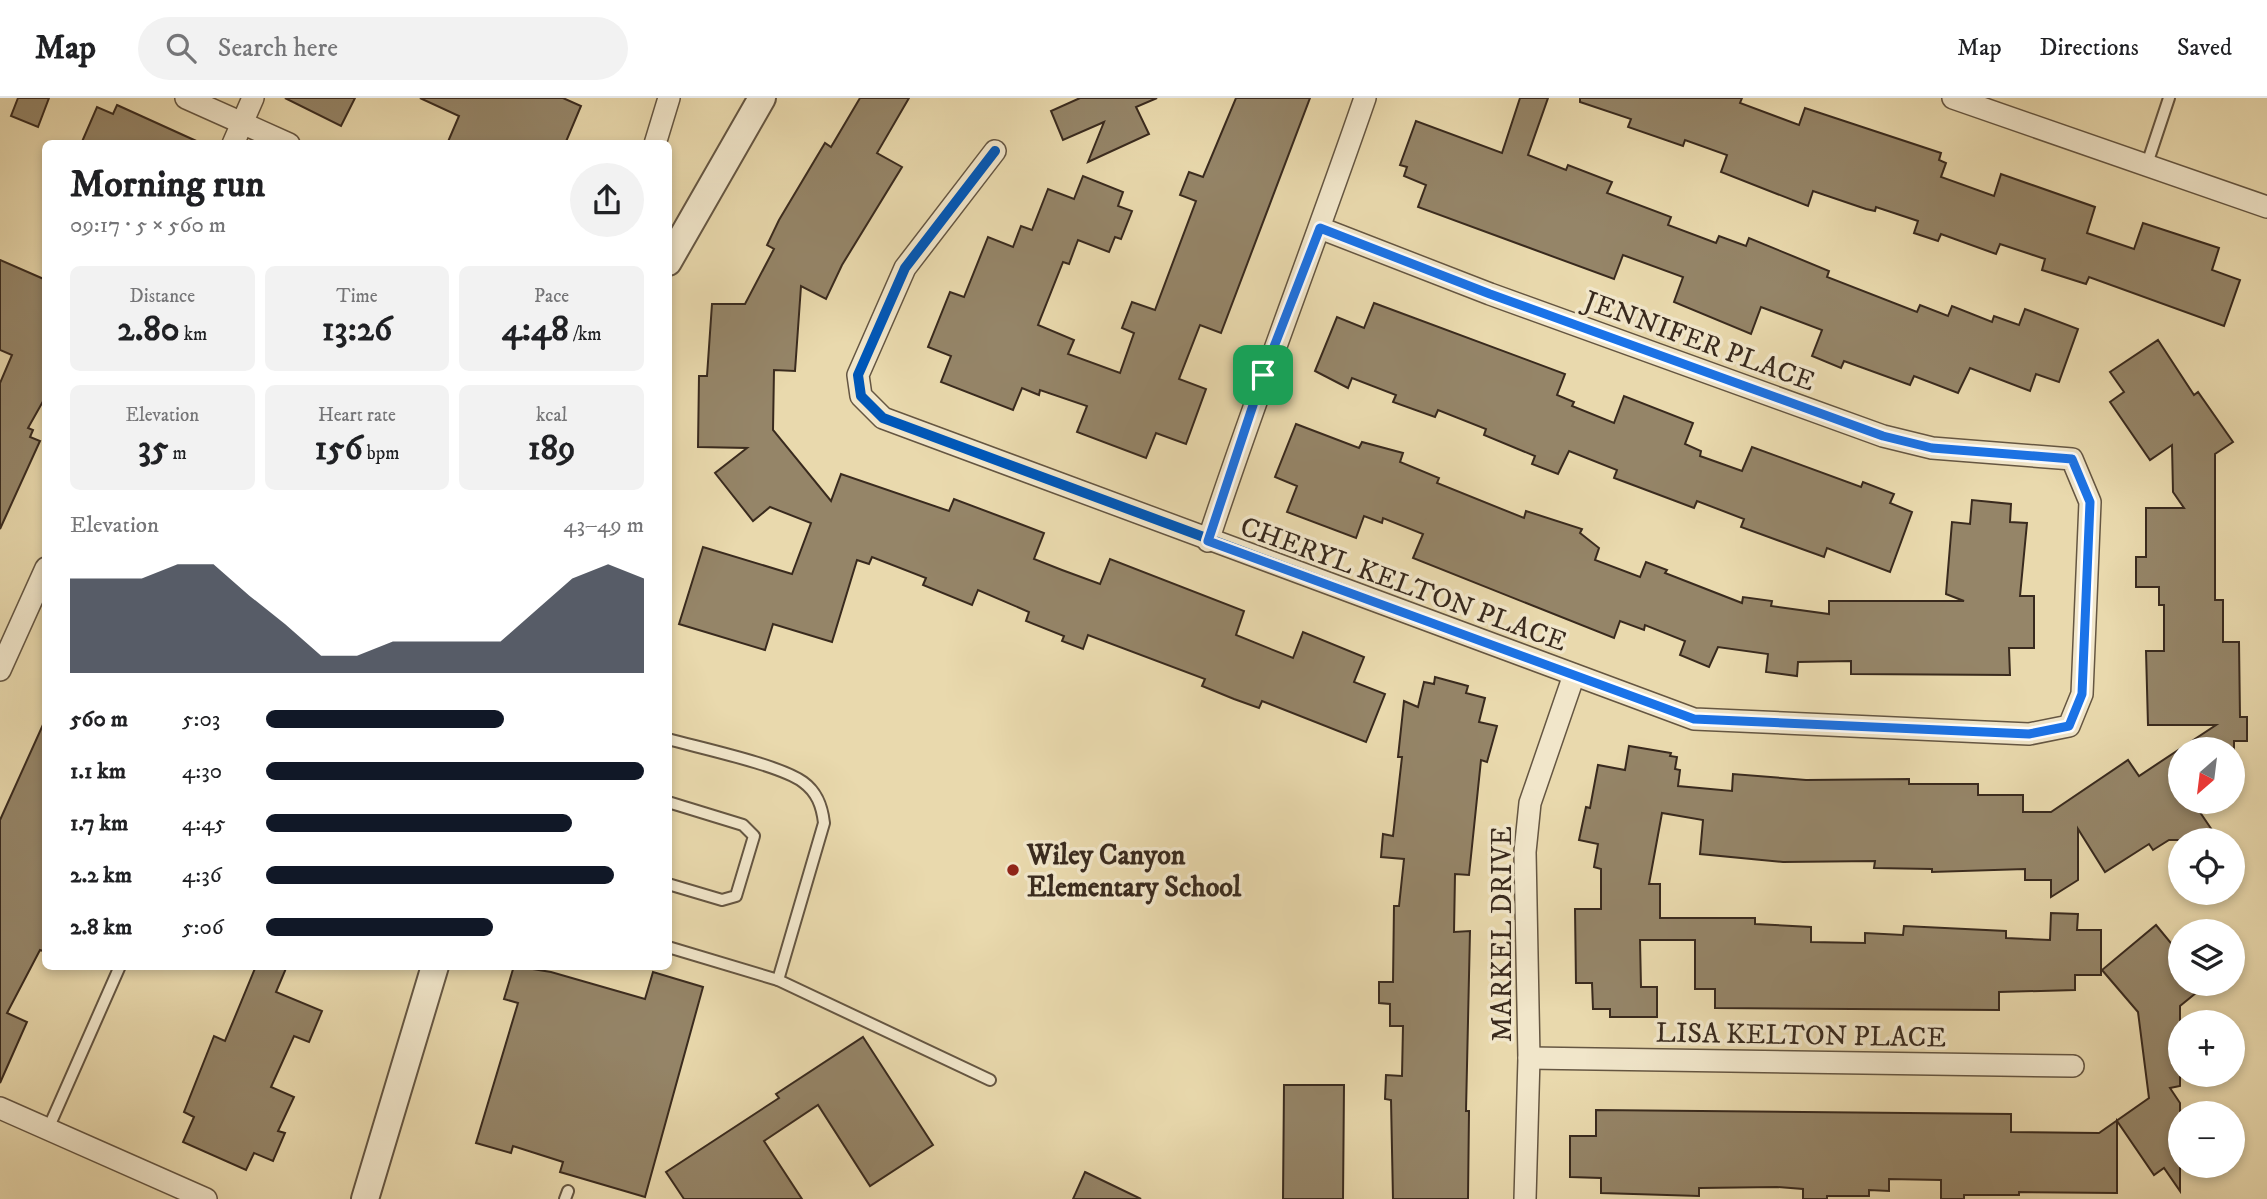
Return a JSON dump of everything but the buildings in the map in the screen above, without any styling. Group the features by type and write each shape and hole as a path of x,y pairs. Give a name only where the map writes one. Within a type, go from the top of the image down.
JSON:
{"street":[{"path":"186,98 280,140"},
{"path":"235,140 253,98"},
{"path":"656,140 669,98"},
{"path":"672,255 762,98"},
{"path":"1208,541 1263,375 1320,228 1365,98"},
{"path":"1953,98 2267,207"},
{"name":"CHERYL KELTON PLACE","path":"995,151 905,268 858,375 861,396 883,418 1208,541 1694,719 2029,734 2069,726"},
{"name":"JENNIFER PLACE","path":"1320,228 1490,294 1883,436 1932,448 2072,459 2090,502 2082,694 2069,726"},
{"path":"0,670 42,577"},
{"name":"MARKEL DRIVE","path":"1525,1199 1529,1058 1525,852 1530,803 1574,676"},
{"path":"365,1199 434,970"},
{"name":"LISA KELTON PLACE","path":"1529,1058 2073,1066"},
{"path":"0,1108 206,1199"}],"lane":[{"path":"2146,167 2169,98"},
{"path":"672,740 793,775 805,783 819,802 824,823 778,980"},
{"path":"672,803 743,825 754,836 736,896 722,900 672,885"},
{"path":"672,948 778,980 990,1080"},
{"path":"48,1129 118,970"}],"cycle path":[{"path":"995,151 905,268 858,375 861,396 883,418 1694,719 2029,734 2069,726 2082,694 2090,502 2072,459 1932,448 1883,436 1490,294 1320,228"}],"place":[{"name":"Wiley Canyon Elementary School","path":"1013,870"}],"route":[{"path":"1320,228 1490,294 1883,436 1932,448 2072,459 2090,502 2082,694 2069,726 2029,734 1694,719 1208,541 1263,375 1320,228"}]}
